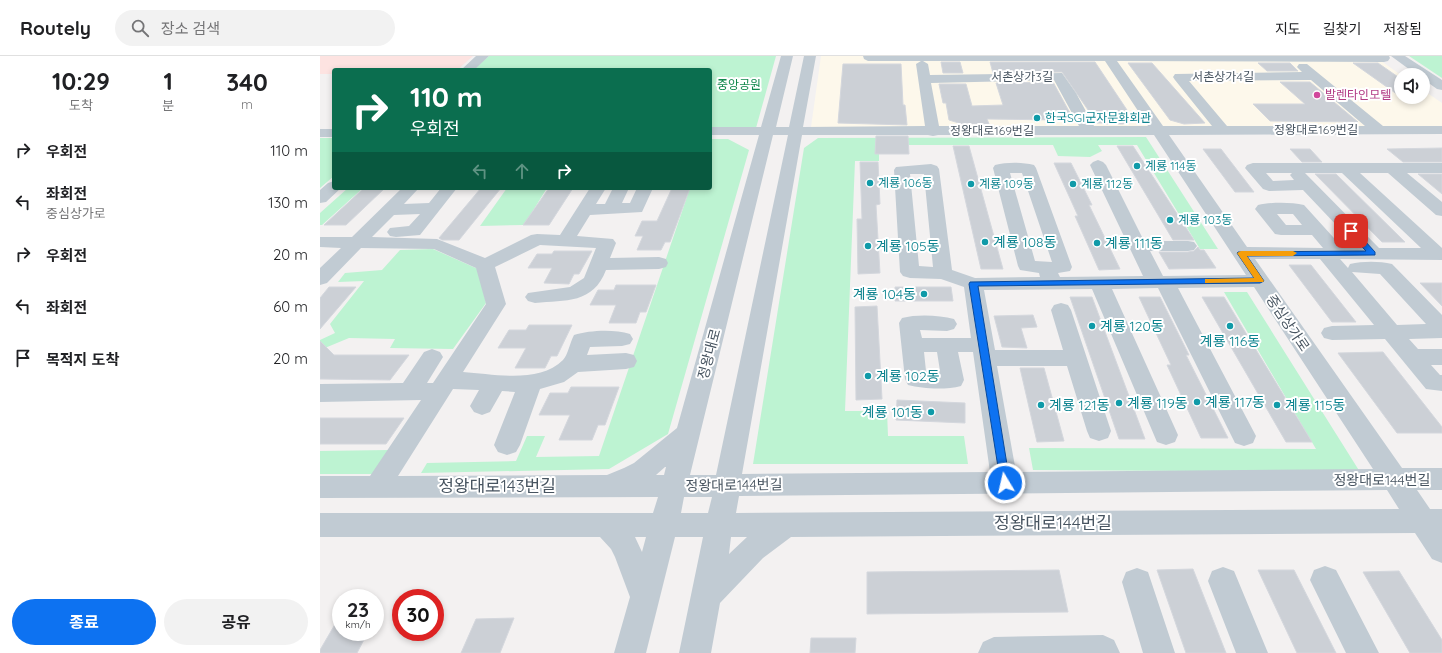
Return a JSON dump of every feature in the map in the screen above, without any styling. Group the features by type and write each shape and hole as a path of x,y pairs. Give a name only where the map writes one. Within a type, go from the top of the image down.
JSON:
{"street":[{"path":"469,68 484,56"},
{"name":"정왕대로","path":"630,653 787,56"},
{"path":"694,653 810,56"},
{"path":"1397,56 1442,86"},
{"path":"868,57 1382,57 1398,68"},
{"path":"921,57 933,132"},
{"name":"중심상가로","path":"1108,57 1394,480 1432,521 1442,550"},
{"path":"1291,57 1379,130"},
{"name":"서촌상가3길","path":"924,79 1058,76 1069,93 1089,131"},
{"name":"서촌상가4길","path":"1224,131 1179,77 1314,76"},
{"path":"1430,90 1442,98"},
{"name":"정왕대로169번길","path":"712,132 1442,130"},
{"path":"320,134 332,133"},
{"path":"1098,165 1138,246 1160,282 1244,436"},
{"path":"1308,185 1269,186 1253,168 1441,168"},
{"path":"1291,168 1373,253"},
{"path":"1346,168 1437,258"},
{"path":"1392,168 1442,211"},
{"path":"320,198 332,188"},
{"path":"320,279 409,190"},
{"path":"396,232 414,231 448,190"},
{"path":"565,241 597,190"},
{"path":"611,209 620,190"},
{"path":"584,210 636,208 644,190"},
{"path":"390,210 434,208"},
{"path":"944,273 920,212 910,272 944,273 973,284 1049,275 1099,282 1260,281"},
{"path":"1028,212 1063,267 1049,275 1028,266 1028,212"},
{"path":"1315,230 1333,258 1391,332 1434,383 1442,383"},
{"path":"485,265 536,239 607,243 592,281 575,293 535,297"},
{"path":"320,242 437,244 485,265"},
{"path":"1138,246 1188,246"},
{"path":"1241,253 1333,258 1385,268 1442,329"},
{"path":"1333,258 1373,253 1437,258"},
{"path":"340,260 383,258"},
{"path":"599,264 659,264"},
{"path":"376,487 496,304 485,265"},
{"path":"1099,282 1166,435"},
{"path":"973,284 1005,483"},
{"path":"1061,310 1099,431"},
{"path":"947,334 953,380 916,379 909,323 947,334 984,351 1076,358"},
{"path":"1332,333 1442,329"},
{"path":"320,393 410,391 443,385 495,382 530,384 556,376 572,364 582,340 622,338"},
{"path":"410,391 432,357"},
{"path":"1412,357 1442,357"},
{"path":"572,364 626,361"},
{"path":"482,406 495,382"},
{"path":"508,444 530,384"},
{"path":"609,486 635,475 656,460 688,433"},
{"name":"정왕대로144번길","path":"674,486 1442,479"},
{"name":"정왕대로143번길","path":"320,487 674,486"},
{"name":"정왕대로144번길","path":"664,525 1432,521"},
{"path":"705,597 753,549 787,524"},
{"path":"320,525 664,525"},
{"path":"606,525 621,540 628,552 645,598"},
{"path":"1325,580 1363,653"},
{"path":"1137,582 1159,653"},
{"path":"1223,582 1252,653"},
{"path":"994,653 1104,651 1104,653"}],"shaded area":[{"path":"320,56 473,56 459,68 332,68 332,74 320,74"},
{"path":"821,56 1374,56 1394,70 1394,104 1430,104 1430,95 1442,103 1442,126 811,127"}],"green space":[{"name":"중앙공원","path":"489,56 776,56 756,128 712,128 712,68 475,68"},
{"path":"1409,56 1442,56 1442,78 1430,70 1430,68 1427,68"},
{"path":"1146,137 1218,249 1200,249 1137,145 1098,145 1102,151 1090,157 1058,156 1053,145 879,145 879,161 855,161 845,411 887,411 888,436 964,436 968,464 753,464 804,148 818,138"},
{"path":"320,138 332,138 332,178 320,188"},
{"path":"712,139 728,139 749,150 668,434 609,469 421,473 427,463 516,461 527,436 545,436 536,457 599,456 689,190 712,190"},
{"path":"346,190 361,190 322,225 320,225 320,213"},
{"path":"506,190 546,190 524,225 480,226"},
{"path":"433,249 478,269 486,303 453,349 390,348 395,339 349,338 320,350 320,340 335,333 330,324 364,281 338,282 345,273 382,270 400,250"},
{"path":"1224,292 1247,292 1360,472 1033,470 1029,448 1316,449"},
{"path":"389,450 374,474 320,474 320,451"}],"building":[{"path":"941,62 960,62 963,73 943,73"},
{"path":"990,62 1095,62 1133,119 1123,124 1097,123 1062,72 993,73"},
{"path":"1128,63 1152,63 1205,123 1184,124 1170,120"},
{"path":"1258,63 1290,63 1298,71 1267,71"},
{"path":"1353,63 1378,63 1394,74 1394,92"},
{"path":"843,64 901,64 903,105 905,105 907,125 838,123"},
{"path":"1053,82 1070,113 1055,113 1058,120 987,119 989,124 962,124 949,120 946,103 943,103 939,84 966,84 972,106 1003,105 996,83"},
{"path":"1280,82 1310,82 1358,122 1270,121 1253,104 1305,104"},
{"path":"876,136 908,136 909,154 875,154"},
{"path":"953,146 969,146 1003,269 981,269"},
{"path":"1117,146 1133,146 1194,240 1173,240"},
{"path":"1442,148 1442,162 1403,162 1387,149"},
{"path":"1203,149 1221,149 1254,192 1235,192"},
{"path":"1290,149 1310,149 1322,162 1302,162"},
{"path":"860,162 878,162 880,204 876,205 880,273 858,274 857,219 862,219"},
{"path":"1054,163 1071,163 1092,205 1089,205 1120,269 1099,270 1075,216 1078,216"},
{"path":"1315,174 1336,174 1405,242 1382,242"},
{"path":"1418,174 1442,174 1442,194"},
{"path":"362,190 383,190 346,225 324,225"},
{"path":"479,190 499,190 459,240 442,240 439,238"},
{"path":"548,190 572,190 549,225 523,225"},
{"path":"671,190 689,190 670,242 665,242 661,250 637,250 643,236 635,236 642,221 657,221"},
{"path":"1198,247 1200,250 1204,250 1216,268 1169,269 1159,252 1188,252 1194,251"},
{"path":"554,251 592,251 579,274 574,274 569,284 544,283 552,268 528,268 537,254 552,254"},
{"path":"1289,265 1311,265 1356,322 1332,322"},
{"path":"1420,283 1442,283 1442,306"},
{"path":"616,285 656,285 646,312 640,312 636,323 609,323 616,305 590,305 598,290 614,290"},
{"path":"329,287 356,287 320,329 320,298"},
{"name":"계룡 104동","path":"895,287 951,287 953,301 895,301"},
{"path":"1070,297 1092,297 1145,439 1119,439"},
{"path":"1139,297 1160,297 1189,355 1186,355 1228,438 1201,438 1167,365 1171,365"},
{"path":"1202,297 1224,297 1312,442 1286,442"},
{"path":"877,306 882,399 856,400 855,307"},
{"path":"1033,315 1037,327 1021,328 1027,348 1002,347 994,316"},
{"path":"529,325 572,325 557,356 551,356 545,368 515,368 526,348 498,348 509,330 526,330"},
{"path":"320,341 334,355 409,355 390,380 320,379"},
{"path":"1383,352 1442,427 1442,433 1397,433 1338,353"},
{"name":"계룡 121동","path":"1020,368 1044,368 1064,441 1037,442"},
{"path":"571,387 619,387 605,425 598,425 592,440 559,440 570,415 539,415 550,393 568,393"},
{"name":"계룡 101동","path":"897,400 965,403 965,423 896,420"},
{"path":"320,418 404,418 386,444 320,444"},
{"path":"1193,569 1226,653 1186,653 1157,570"},
{"path":"1059,570 1068,612 867,614 867,572"},
{"path":"1258,570 1294,570 1336,653 1297,653"},
{"path":"1399,571 1442,640 1442,653 1410,653 1363,572"},
{"path":"514,618 500,653 461,653 476,619"},
{"path":"332,629 332,641 363,641 357,653 320,653 320,650"},
{"path":"811,638 856,638 855,653 810,653"}],"slow traffic":[{"path":"1208,281 1260,281 1241,253 1293,253"}],"place":[{"name":"발렌타인모텔","path":"1317,95"},
{"name":"한국SGI군자문화회관","path":"1037,118"},
{"name":"계룡 114동","path":"1137,166"},
{"name":"계룡 106동","path":"870,183"},
{"name":"계룡 109동","path":"971,184"},
{"name":"계룡 112동","path":"1073,184"},
{"name":"계룡 103동","path":"1170,220"},
{"name":"계룡 108동","path":"985,242"},
{"name":"계룡 111동","path":"1097,243"},
{"name":"계룡 105동","path":"868,246"},
{"name":"계룡 104동","path":"924,294"},
{"name":"계룡 120동","path":"1092,326"},
{"name":"계룡 116동","path":"1230,326"},
{"name":"계룡 102동","path":"868,376"},
{"name":"계룡 117동","path":"1197,402"},
{"name":"계룡 119동","path":"1119,403"},
{"name":"계룡 121동","path":"1041,405"},
{"name":"계룡 115동","path":"1277,405"},
{"name":"계룡 101동","path":"931,412"}],"route":[{"path":"1005,483 973,284 1260,281 1241,253 1373,253 1351,231"}]}
